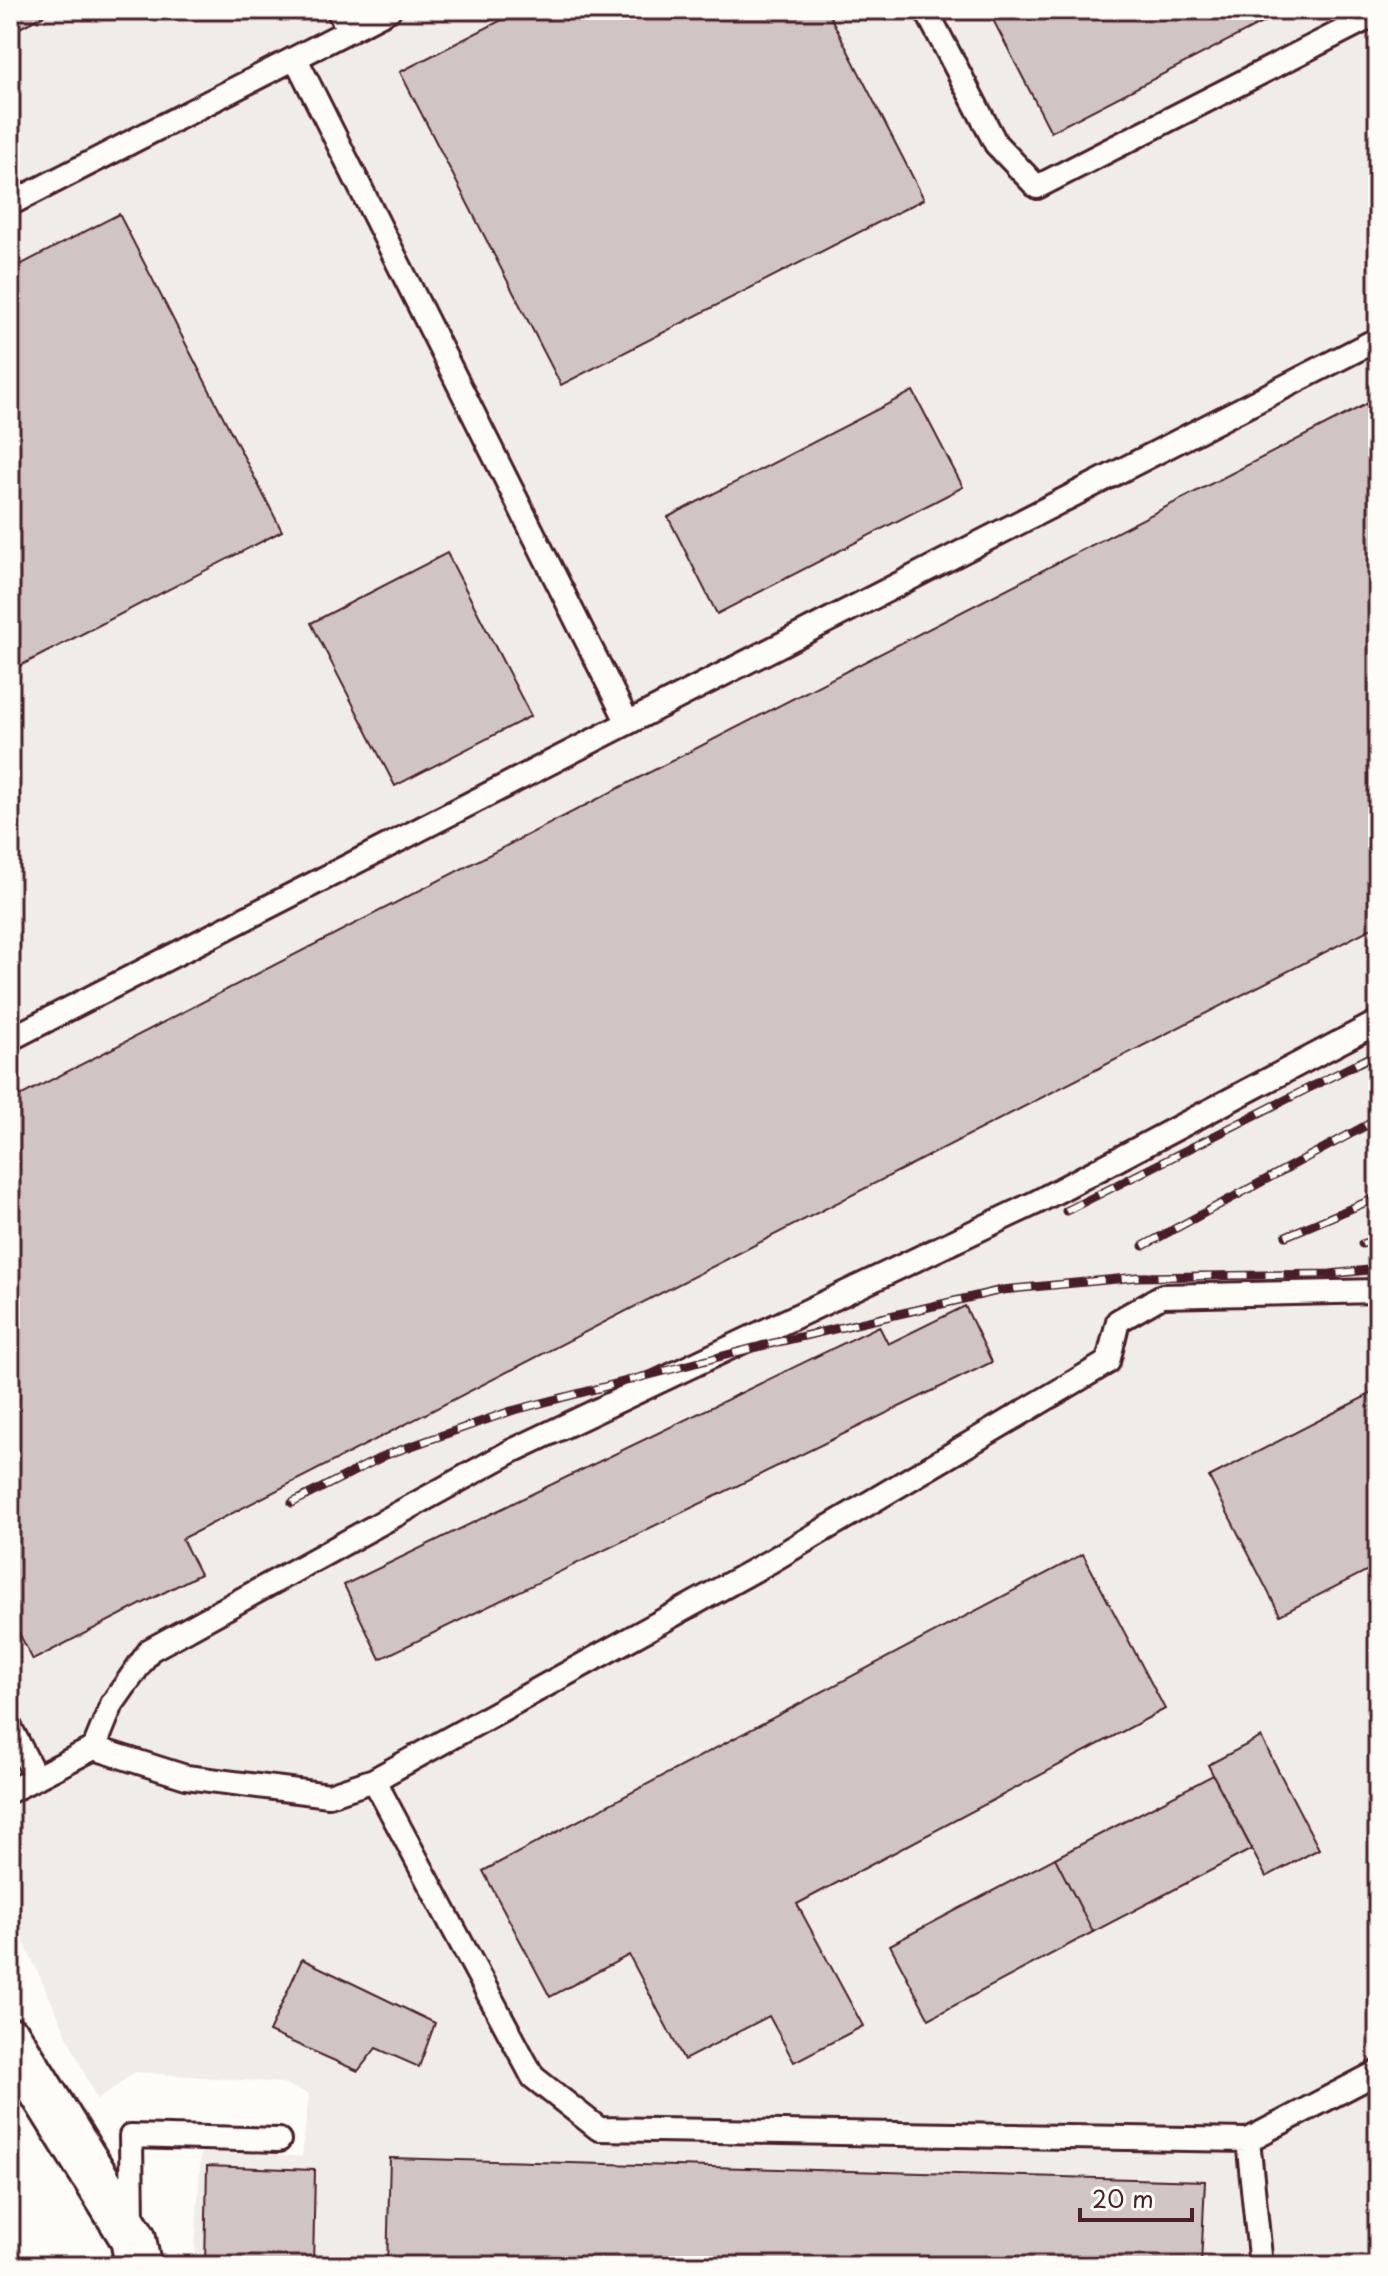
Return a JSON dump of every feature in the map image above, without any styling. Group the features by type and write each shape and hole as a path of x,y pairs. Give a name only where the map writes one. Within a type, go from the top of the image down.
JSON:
{"street":[{"path":"10,2040 136,2252"}],"lane":[{"path":"338,10 349,31"},
{"path":"10,204 389,10"},
{"path":"926,10 996,144 1037,187 1378,13"},
{"path":"296,59 628,723"},
{"path":"10,1039 1378,339"},
{"path":"10,1791 94,1748 112,1704 150,1650 512,1451 1035,1203 1378,1022"},
{"path":"94,1748 186,1777 329,1795 374,1780 771,1561 1108,1362 1118,1321 1162,1296 1378,1291"},
{"path":"10,1727 36,1778"},
{"path":"374,1780 533,2077 599,2129 1248,2140 1378,2072"},
{"path":"136,2252 131,2136 279,2140"},
{"path":"1248,2140 1261,2266"}],"shaded area":[{"path":"10,10 1378,10 1378,2266 194,2266 201,2150 302,2157 309,2094 282,2083 135,2072 97,2100 10,1912"}],"building":[{"path":"10,10 54,10 10,33"},
{"path":"521,10 827,10 924,199 561,385 400,72"},
{"path":"988,10 1287,10 1051,132"},
{"path":"119,214 282,531 10,671 10,270"},
{"path":"913,391 963,487 717,614 668,517"},
{"path":"1378,398 1378,925 182,1539 200,1574 33,1660 10,1616 10,1101"},
{"path":"447,553 531,716 395,786 311,623"},
{"path":"965,1306 992,1362 380,1659 344,1585 879,1326 888,1344"},
{"path":"1378,1390 1378,1565 1280,1615 1209,1477"},
{"path":"1083,1554 1165,1709 797,1904 863,2026 794,2062 769,2016 684,2060 629,1955 550,1997 483,1871"},
{"path":"1261,1737 1319,1849 1266,1877 1208,1765"},
{"path":"1213,1775 1252,1849 1093,1932 1055,1858"},
{"path":"1055,1858 1093,1932 929,2019 890,1945"},
{"path":"302,1959 435,2023 419,2067 376,2048 358,2071 269,2032"},
{"path":"390,2158 1205,2181 1201,2266 387,2266"},
{"path":"207,2166 315,2170 313,2266 205,2266"}],"railway":[{"path":"1066,1211 1378,1053"},
{"path":"1143,1246 1378,1119"},
{"path":"1286,1236 1378,1197"},
{"path":"1362,1244 1378,1238"},
{"path":"292,1503 386,1455 511,1411 761,1346 1002,1290 1138,1277 1330,1274 1378,1269"}]}
